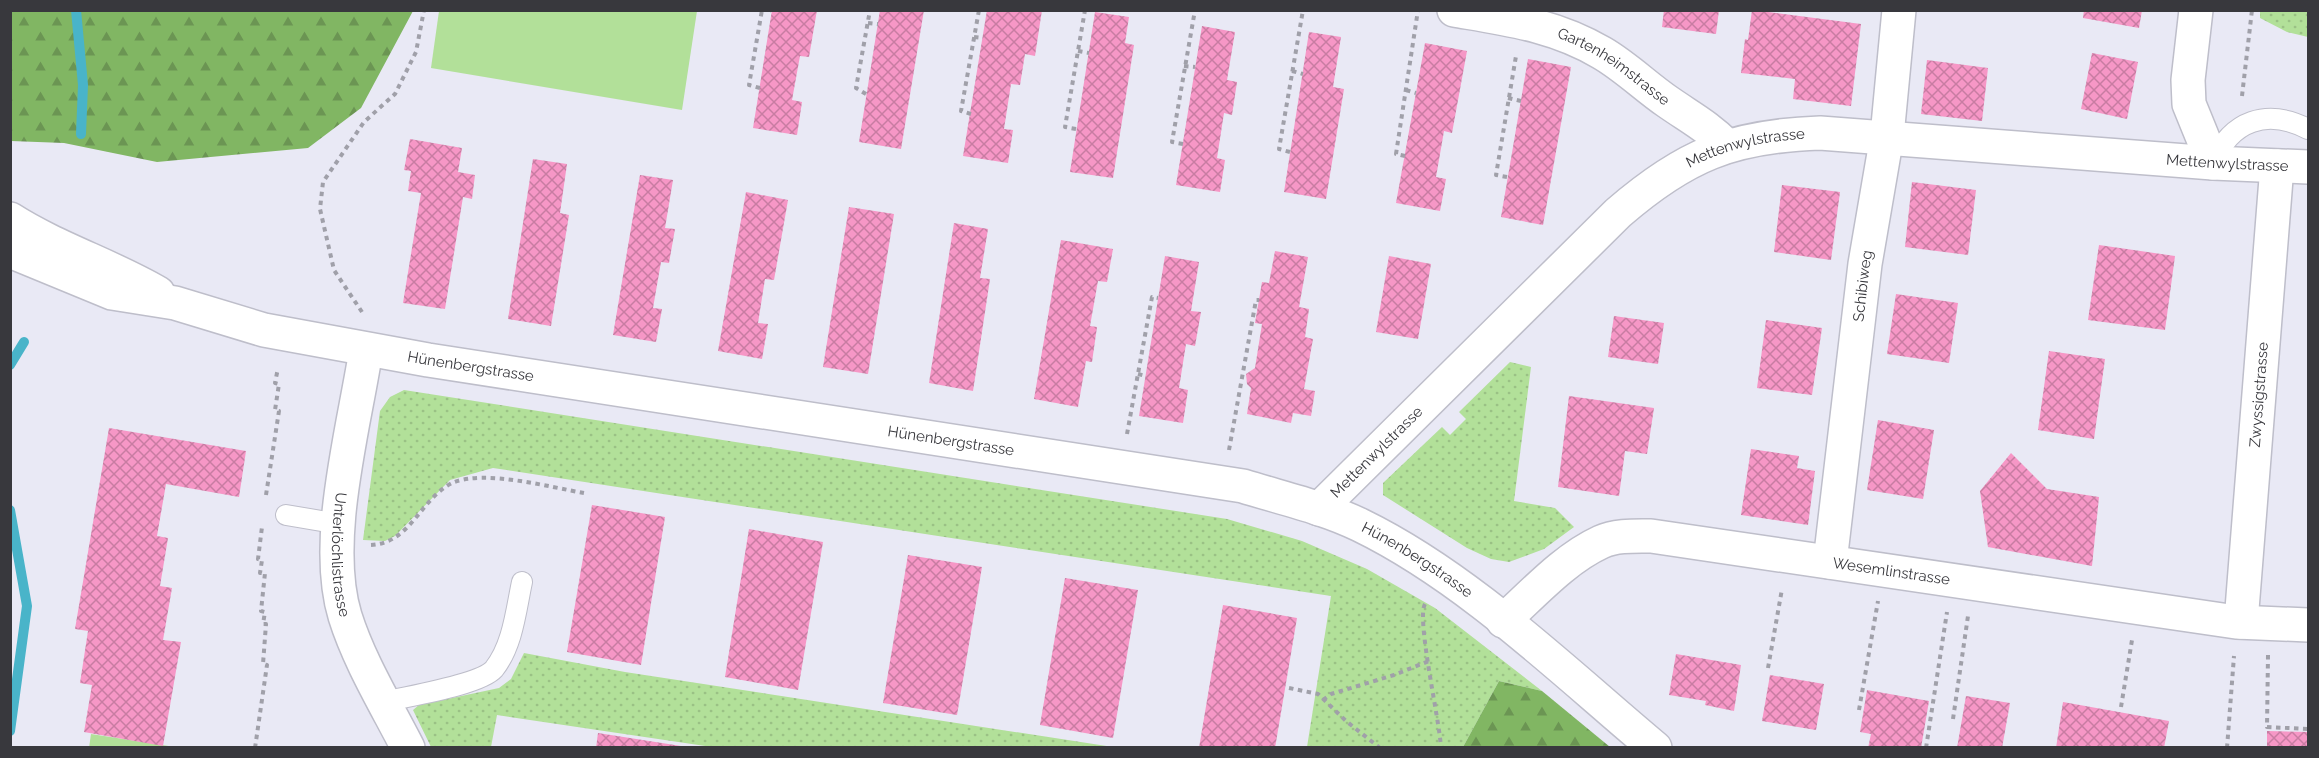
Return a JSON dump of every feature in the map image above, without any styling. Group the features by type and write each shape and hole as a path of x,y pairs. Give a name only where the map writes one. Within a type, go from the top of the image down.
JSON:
{"street":[{"name":"Gartenheimstrasse","path":"1454,10 1523,21 1566,34 1604,54 1669,103 1705,124 1727,146"},
{"name":"Schibiweg","path":"1830,562 1864,264 1887,136 1899,10"},
{"path":"2196,10 2188,80 2189,104 2213,163"},
{"name":"Mettenwylstrasse","path":"1319,509 1618,213 1650,185 1683,164 1727,146 1779,134 1820,132 2213,163 2308,166"},
{"name":"Zwyssigstrasse","path":"2248,623 2277,166"},
{"name":"Hünenbergstrasse","path":"10,219 54,244 120,271 175,303"},
{"name":"Hünenbergstrasse","path":"10,251 112,293 175,303 264,330 366,335 1243,486 1319,509 1358,524 1445,573 1655,747"},
{"name":"Unterlöchlistrasse","path":"366,335 351,534 336,553 345,615 384,702 408,747"},
{"name":"Wesemlinstrasse","path":"1503,621 1568,563 1601,542 1626,537 1651,536 2248,623 2308,625"}],"lane":[{"path":"2213,163 2225,141 2249,122 2265,118 2285,120 2308,129"},
{"path":"286,515 351,534"},
{"path":"384,702 478,680 492,670 510,635 522,582"}],"path":[{"path":"366,335 334,270 320,209 323,182 364,122 394,94 416,52 424,10"},
{"path":"760,88 749,85 762,10"},
{"path":"866,94 856,88 870,10"},
{"path":"971,114 961,111 979,10"},
{"path":"1076,129 1065,127 1085,10"},
{"path":"1183,144 1172,142 1195,10"},
{"path":"1290,152 1279,149 1303,10"},
{"path":"1405,156 1396,154 1418,10"},
{"path":"2242,98 2252,10"},
{"path":"1507,177 1496,175 1523,21"},
{"path":"868,22 878,24"},
{"path":"974,37 983,38"},
{"path":"1078,51 1089,53"},
{"path":"1184,66 1195,67"},
{"path":"1292,71 1303,74"},
{"path":"1406,90 1416,93"},
{"path":"1509,98 1521,101"},
{"path":"1127,437 1152,297 1158,298"},
{"path":"1229,451 1256,300 1259,300"},
{"path":"266,501 279,411 275,410 279,384 275,383 277,373"},
{"path":"1138,374 1146,376"},
{"path":"351,534 382,544 393,541 439,494 452,484 465,480 490,478 584,493"},
{"path":"255,747 267,666 263,664 265,612 261,611 265,573 260,573 262,560 258,559 263,520"},
{"path":"1768,668 1788,556"},
{"path":"1859,710 1884,570"},
{"path":"1953,719 1963,582"},
{"path":"1926,747 1936,673 1963,582"},
{"path":"1429,598 1422,608 1421,624 1429,661 1441,747"},
{"path":"2121,707 2138,608"},
{"path":"2248,623 2267,727 2308,729"},
{"path":"2227,747 2248,623"},
{"path":"1323,700 1331,694 1394,675 1429,661"},
{"path":"1289,688 1318,694 1380,747"}],"green space":[{"path":"11,10 413,11 361,108 308,148 157,162 64,143 11,141"},
{"path":"439,11 697,11 682,110 431,68"},
{"path":"2260,11 2308,11 2308,37 2287,32 2260,18"},
{"path":"1510,362 1531,367 1514,501 1555,508 1574,527 1544,549 1509,562 1491,559 1467,548 1383,495 1383,483 1442,427 1450,435 1466,419 1459,412"},
{"path":"404,390 1227,519 1302,541 1367,569 1435,608 1542,691 1499,681 1463,747 1307,747 1331,596 493,468 450,480 395,536 385,541 363,540 380,411 390,397"},
{"path":"524,653 625,672 1113,747 712,747 497,715 491,747 431,747 413,710 419,705 499,688 511,679"},
{"path":"1499,681 1542,691 1610,747 1463,747"},
{"path":"91,734 175,747 89,748"}],"building":[{"path":"772,10 817,10 809,57 800,56 792,100 802,102 797,135 753,128"},
{"path":"880,10 924,10 901,149 859,142"},
{"path":"987,10 1042,10 1035,56 1025,54 1020,85 1011,84 1004,129 1013,130 1008,163 963,156"},
{"path":"1664,10 1719,10 1716,34 1662,27"},
{"path":"1752,10 1861,24 1851,106 1793,99 1795,79 1741,73 1745,39 1748,40"},
{"path":"2084,10 2142,10 2139,28 2083,18"},
{"path":"1095,12 1129,17 1125,43 1134,45 1113,178 1070,172"},
{"path":"1202,26 1235,32 1227,80 1237,82 1232,115 1224,113 1217,158 1225,160 1220,192 1176,185"},
{"path":"1309,32 1341,37 1333,87 1344,89 1326,199 1284,192"},
{"path":"1425,43 1467,51 1452,133 1444,131 1436,177 1446,179 1440,211 1396,203"},
{"path":"2092,53 2138,62 2127,119 2081,109"},
{"path":"1528,59 1571,67 1543,225 1501,217"},
{"path":"1927,60 1988,68 1982,121 1921,114"},
{"path":"410,139 462,148 458,172 475,175 472,199 463,197 445,309 403,303 421,193 408,191 411,171 404,170"},
{"path":"533,159 567,164 560,213 569,215 551,326 508,319"},
{"path":"640,175 673,180 665,228 675,229 669,263 661,262 653,308 662,309 656,342 613,335"},
{"path":"1912,182 1976,190 1968,255 1905,247"},
{"path":"1782,185 1840,192 1831,260 1774,252"},
{"path":"746,192 788,200 774,280 765,279 758,323 768,324 762,359 718,351"},
{"path":"849,207 894,214 868,374 823,367"},
{"path":"954,223 988,229 980,278 990,279 973,391 929,383"},
{"path":"1061,240 1113,249 1107,282 1098,281 1090,326 1097,327 1092,362 1086,361 1078,407 1034,399"},
{"path":"2099,245 2175,256 2165,330 2088,320"},
{"path":"1275,251 1308,257 1299,307 1309,309 1305,337 1313,339 1304,389 1315,391 1311,416 1293,413 1291,423 1247,414 1251,388 1247,384 1246,374 1255,368 1262,324 1255,323 1262,282 1269,283"},
{"path":"1165,256 1199,262 1191,311 1201,312 1195,346 1186,344 1179,388 1188,390 1183,423 1139,416"},
{"path":"1389,256 1431,264 1418,339 1376,332"},
{"path":"1896,294 1958,303 1949,363 1887,354"},
{"path":"1614,316 1664,323 1658,364 1608,357"},
{"path":"1766,320 1822,328 1812,395 1757,388"},
{"path":"2049,351 2105,359 2094,439 2038,430"},
{"path":"1569,396 1654,408 1647,454 1625,451 1619,496 1558,487"},
{"path":"1878,420 1934,430 1923,499 1867,490"},
{"path":"109,428 246,451 239,497 166,484 157,536 168,538 160,586 172,588 163,640 181,642 163,746 84,732 92,685 80,683 88,631 75,629"},
{"path":"1751,449 1799,456 1797,468 1815,471 1808,525 1741,515"},
{"path":"2011,453 2047,489 2099,497 2092,566 1988,547 1980,491"},
{"path":"592,505 665,517 641,665 567,652"},
{"path":"749,529 823,542 798,690 725,677"},
{"path":"908,555 982,567 957,715 883,703"},
{"path":"1065,578 1138,590 1113,738 1040,725"},
{"path":"1223,605 1297,618 1275,748 1199,748"},
{"path":"1676,654 1741,665 1734,711 1705,705 1706,701 1669,695"},
{"path":"1770,675 1824,684 1816,730 1762,721"},
{"path":"1867,690 1929,701 1921,748 1868,748 1871,734 1860,732"},
{"path":"1966,696 2010,703 2002,748 1957,748"},
{"path":"2063,702 2169,721 2164,748 2056,748"},
{"path":"2267,731 2308,732 2308,748 2267,748"},
{"path":"598,733 681,746 681,748 596,748"}],"waterway":[{"path":"76,10 83,85 81,134"},
{"path":"10,365 24,342"},
{"path":"10,510 27,606 10,731"}]}
